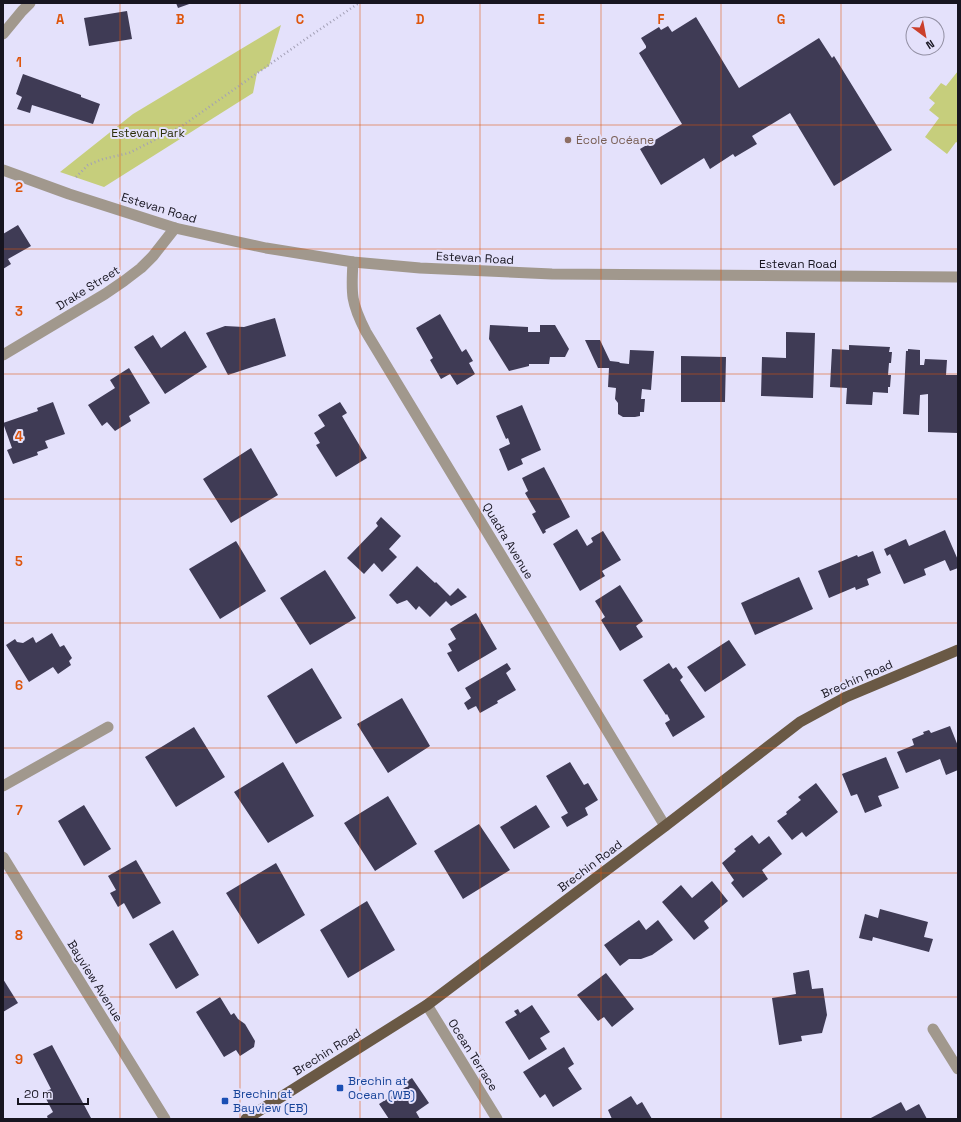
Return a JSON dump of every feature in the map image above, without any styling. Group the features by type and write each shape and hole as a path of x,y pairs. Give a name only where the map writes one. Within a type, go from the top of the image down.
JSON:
{"main road":[{"name":"Brechin Road","path":"246,1119 427,1005 665,826 800,722 846,697 958,650"}],"street":[{"path":"3,34 30,3"},
{"name":"Estevan Road","path":"3,170 69,194 175,228 266,248 354,262 420,268 552,274 958,277"},
{"name":"Drake Street","path":"3,355 124,281 141,268 153,256 175,228"},
{"name":"Quadra Avenue","path":"354,262 352,292 357,314 366,332 665,826"},
{"path":"3,786 108,727"},
{"name":"Bayview Avenue","path":"3,857 165,1119"},
{"name":"Ocean Terrace","path":"427,1005 497,1119"},
{"path":"933,1029 958,1069"}],"path":[{"path":"69,194 75,177 88,165 103,159 129,153 182,126 359,3"}],"green space":[{"name":"Estevan Park","path":"281,25 269,66 257,73 253,93 104,187 60,172 133,114"},
{"path":"958,71 958,143 956,142 947,154 925,137 939,118 929,110 935,103 929,98 941,83 946,86"}],"building":[{"path":"176,3 192,3 178,8"},
{"path":"127,11 132,39 89,46 84,18"},
{"path":"696,17 739,88 819,38 832,58 834,56 892,150 834,186 790,113 752,136 757,144 735,157 733,154 710,169 704,158 661,185 640,149 682,124 639,53 646,48 641,38 659,27 661,30 668,26 672,32"},
{"path":"23,74 81,95 81,97 100,104 93,124 32,105 30,113 17,109 22,97 16,94"},
{"path":"18,225 31,246 8,259 11,264 3,269 3,234"},
{"path":"440,314 462,352 466,349 473,361 469,363 475,374 457,385 450,374 441,379 430,360 433,358 416,328"},
{"path":"275,318 286,356 228,375 206,333 225,326 244,327"},
{"path":"490,325 528,327 528,332 540,332 540,325 555,325 569,349 565,357 550,357 549,364 529,364 529,366 509,371 489,339"},
{"path":"185,331 207,367 165,394 134,347 153,335 161,348"},
{"path":"786,332 815,333 813,398 761,396 762,357 786,358"},
{"path":"585,340 600,340 610,361 620,363 629,364 630,350 654,351 651,390 642,389 641,399 645,399 644,412 640,412 640,416 623,417 618,414 618,403 615,399 616,388 608,387 609,368 598,368"},
{"path":"849,345 890,347 889,352 892,352 891,363 889,363 888,375 891,375 888,393 873,392 872,405 846,404 847,388 830,387 832,349 849,350"},
{"path":"908,349 920,350 920,365 924,365 925,359 947,360 946,375 958,375 958,433 928,432 928,394 920,395 919,415 903,414 906,351 908,351"},
{"path":"681,356 726,357 725,402 681,402"},
{"path":"129,368 150,403 129,416 131,421 115,431 107,422 102,426 88,405 115,388 110,380"},
{"path":"53,402 65,434 45,441 48,448 37,452 38,455 13,464 7,450 12,448 3,423 38,411 37,408"},
{"path":"340,402 347,413 342,416 367,458 336,477 316,445 320,443 314,433 325,426 318,415"},
{"path":"522,405 541,450 521,459 523,464 508,471 499,449 510,444 508,438 506,439 496,416"},
{"path":"251,448 278,495 231,523 203,479"},
{"path":"544,467 570,517 545,530 546,532 543,534 532,514 536,512 525,493 528,491 522,478"},
{"path":"381,517 401,536 389,549 397,557 382,572 374,563 364,574 347,558 378,526 376,523"},
{"path":"577,529 587,546 593,542 591,538 603,531 621,560 602,571 605,576 580,591 553,544"},
{"path":"945,530 958,560 958,568 950,571 945,560 924,569 926,575 904,584 890,554 887,556 884,549 906,539 909,546"},
{"path":"236,541 266,591 220,619 189,569"},
{"path":"873,551 881,573 867,579 869,585 856,590 855,587 829,598 818,571 857,555 858,557"},
{"path":"417,566 450,596 458,588 467,597 451,606 446,601 430,617 419,606 416,610 407,600 397,604 389,595"},
{"path":"325,570 356,618 310,645 280,598"},
{"path":"799,577 813,609 755,635 741,603"},
{"path":"620,585 643,621 636,626 643,637 620,651 601,620 605,617 595,601"},
{"path":"476,613 497,649 458,672 447,653 452,651 448,644 456,639 450,629"},
{"path":"52,633 60,647 64,645 72,658 69,661 71,665 58,674 53,667 29,682 6,645 15,639 17,642 23,643 33,637 36,643"},
{"path":"729,640 746,665 705,692 687,667"},
{"path":"507,663 511,669 506,673 516,690 497,701 498,703 480,713 476,706 468,710 464,703 471,698 465,688"},
{"path":"669,663 673,669 676,667 683,677 680,680 705,717 673,737 665,723 670,720 667,714 666,715 643,680"},
{"path":"312,668 342,718 296,744 267,696"},
{"path":"402,698 430,746 388,773 357,724"},
{"path":"950,726 958,746 958,770 946,775 940,759 906,773 897,752 914,745 912,739 924,734 923,732 929,730 931,733"},
{"path":"194,727 225,777 176,807 145,757"},
{"path":"886,757 899,788 878,796 882,806 865,813 857,794 851,796 842,774"},
{"path":"283,762 314,816 268,843 234,792"},
{"path":"570,762 584,785 588,783 598,800 585,808 588,815 567,827 561,817 568,813 546,776"},
{"path":"816,783 838,812 806,837 802,832 792,840 777,821 787,814 786,812 801,800 798,797"},
{"path":"388,796 417,844 375,871 344,823"},
{"path":"84,805 111,849 84,866 58,821"},
{"path":"536,805 550,827 514,849 500,827"},
{"path":"479,824 510,870 463,899 434,851"},
{"path":"752,835 759,844 769,836 782,854 762,870 768,879 743,898 731,883 734,880 722,863 736,851 734,849"},
{"path":"136,860 161,903 133,919 124,903 118,907 110,893 116,890 108,876"},
{"path":"276,863 305,915 258,944 226,893"},
{"path":"712,881 728,901 704,921 709,928 694,940 662,902 681,885 692,898"},
{"path":"367,901 395,950 348,978 320,930"},
{"path":"880,909 928,922 924,937 933,939 929,952 873,937 872,941 859,938 865,914 878,918"},
{"path":"639,920 646,930 658,920 673,940 652,955 641,959 629,959 620,966 604,945"},
{"path":"173,930 199,975 176,989 149,944"},
{"path":"809,970 812,989 823,988 827,1015 822,1033 801,1036 802,1041 779,1045 772,998 796,994 793,973"},
{"path":"606,973 634,1009 612,1027 604,1017 598,1021 577,995"},
{"path":"3,979 18,1003 3,1012"},
{"path":"220,997 231,1015 234,1013 238,1019 245,1024 255,1041 254,1047 240,1056 236,1050 224,1057 196,1012"},
{"path":"532,1005 550,1032 540,1038 547,1049 529,1060 505,1022 517,1015 514,1011 518,1009 520,1013"},
{"path":"52,1045 91,1118 48,1119 47,1116 53,1112 43,1093 51,1089 33,1054"},
{"path":"564,1047 574,1064 568,1068 582,1089 553,1107 545,1094 540,1098 523,1072"},
{"path":"412,1078 429,1103 416,1112 420,1119 389,1119 379,1104 406,1087 404,1083"},
{"path":"631,1096 637,1105 642,1102 652,1119 612,1119 608,1110"},
{"path":"901,1102 906,1111 919,1104 927,1119 869,1119"}],"place":[{"name":"École Océane","path":"568,140"},
{"name":"Brechin at Ocean (WB)","path":"340,1088"},
{"name":"Brechin at Bayview (EB)","path":"225,1101"}]}
